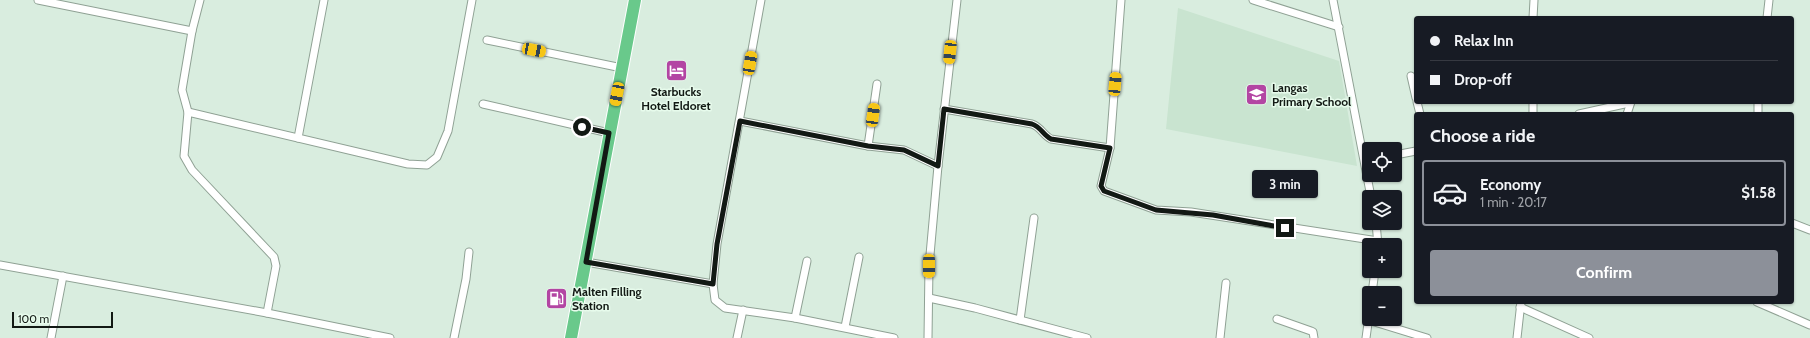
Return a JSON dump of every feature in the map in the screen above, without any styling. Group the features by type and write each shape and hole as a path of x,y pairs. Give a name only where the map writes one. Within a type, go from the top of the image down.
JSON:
{"highway":[{"path":"572,338 635,0"}],"street":[{"path":"38,0 192,31"},
{"path":"200,0 192,31 182,90 188,112 184,152 185,160 188,166 266,248 276,262 267,313"},
{"path":"298,138 324,0"},
{"path":"188,112 408,164 424,165 432,162 442,146 448,131 472,0"},
{"path":"761,0 717,244 713,284 715,300 725,308 795,318 894,338"},
{"path":"928,338 929,266 944,109 957,0"},
{"path":"1122,0 1110,148 1102,189 1144,206 1164,211 1198,213 1362,240"},
{"path":"1253,0 1338,27"},
{"path":"1333,0 1362,142"},
{"path":"1533,16 1534,0"},
{"path":"1767,16 1769,0"},
{"path":"487,40 622,68"},
{"path":"1411,76 1414,89"},
{"path":"868,146 877,84"},
{"path":"483,104 609,133"},
{"path":"1588,112 1625,104"},
{"path":"944,109 1032,124 1040,127 1051,139 1110,148"},
{"path":"740,121 868,146 904,150 938,166"},
{"path":"1402,153 1414,151"},
{"path":"1020,320 1034,218"},
{"path":"1794,224 1810,230"},
{"path":"454,338 466,279 469,252"},
{"path":"845,328 859,257"},
{"path":"795,318 808,261"},
{"path":"586,262 713,284"},
{"path":"0,265 267,313 390,338"},
{"path":"52,338 63,276"},
{"path":"1220,338 1226,283"},
{"path":"929,298 1087,338"},
{"path":"1517,338 1521,304 1589,338"},
{"path":"1762,304 1810,324"},
{"path":"737,338 743,310"},
{"path":"1277,319 1313,332 1314,338"},
{"path":"1366,338 1368,326"},
{"path":"1392,326 1427,338"}],"shaded area":[{"name":"Langas Primary School","path":"1178,8 1339,61 1357,166 1166,129"}],"place":[{"name":"Starbucks Hotel Eldoret","path":"676,71"},
{"name":"Langas Primary School","path":"1257,95"},
{"name":"Malten Filling Station","path":"556,299"}],"route":[{"path":"582,127 609,133 586,262 622,267 713,284 717,244 740,121 878,148 904,150 924,158 938,166 944,109 1032,124 1040,127 1051,139 1110,148 1101,186 1104,191 1156,210 1170,212 1182,211 1213,215 1285,228"}]}
